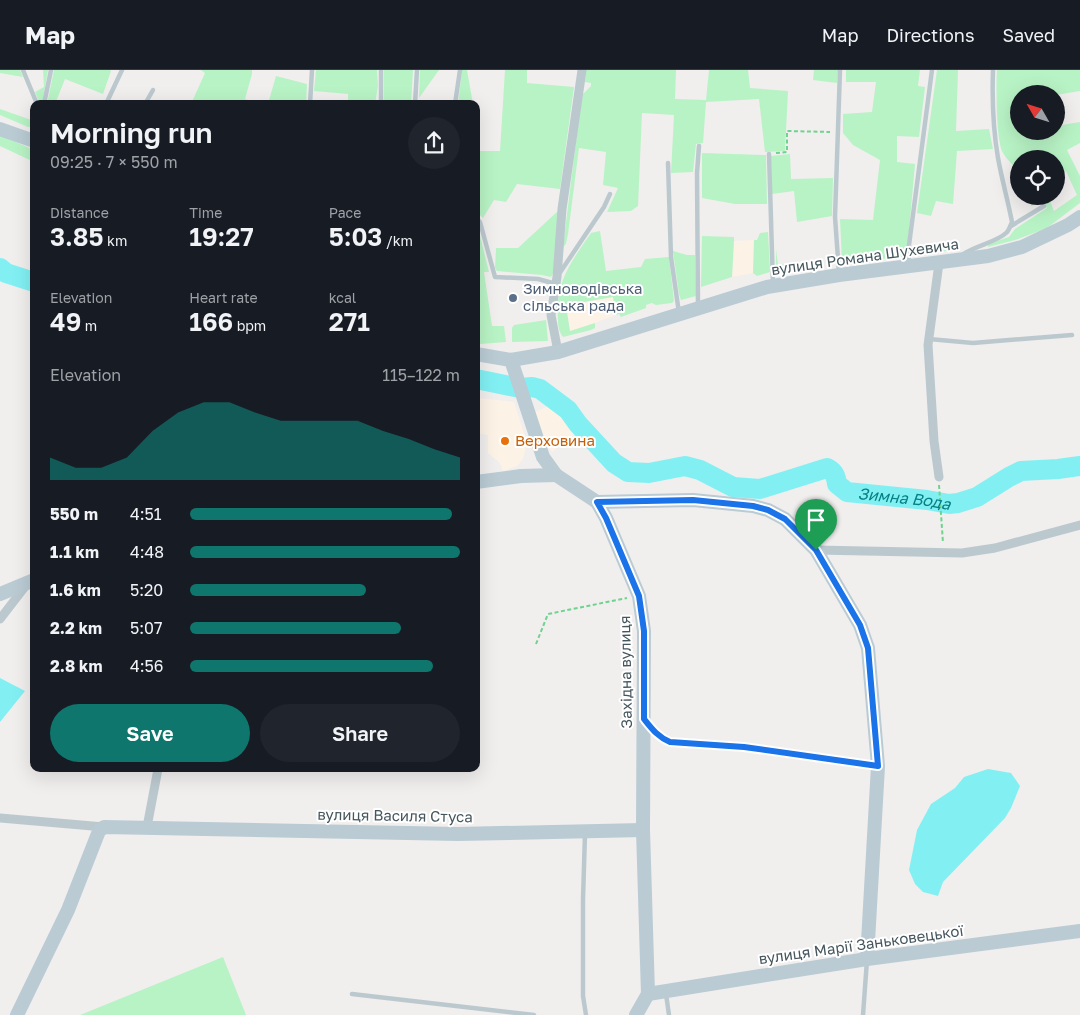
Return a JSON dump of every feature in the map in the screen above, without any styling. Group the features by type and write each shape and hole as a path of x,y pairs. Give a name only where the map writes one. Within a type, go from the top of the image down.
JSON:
{"street":[{"path":"558,352 551,315 562,209 582,70"},
{"path":"0,129 30,138"},
{"name":"вулиця Романа Шухевича","path":"480,355 512,360 558,352 773,286 839,275 988,256 1022,248 1080,217"},
{"path":"939,263 928,345 934,442 939,477"},
{"name":"Західна вулиця","path":"512,360 543,456 556,475 597,502 606,518 639,596 644,631 643,830 648,994"},
{"path":"480,481 521,476 556,475"},
{"path":"597,502 693,500 753,506 768,510 785,519 816,550 860,625 868,648 878,766 867,959"},
{"path":"816,550 962,553 995,548 1080,525"},
{"path":"0,594 30,581"},
{"path":"0,619 30,582"},
{"path":"644,719 655,733 670,742 744,747 878,766"},
{"path":"147,827 157,772"},
{"name":"вулиця Василя Стуса","path":"0,818 104,827 458,834 643,830"},
{"path":"17,1015 68,910 99,831 104,827"},
{"name":"вулиця Марії Заньковецької","path":"648,994 867,959 1080,931"},
{"path":"636,1015 648,994"}],"lane":[{"path":"23,70 35,100"},
{"path":"45,100 51,70"},
{"path":"108,100 122,70"},
{"path":"310,100 312,70"},
{"path":"381,70 381,100"},
{"path":"415,100 417,70"},
{"path":"456,100 460,70"},
{"path":"839,275 836,217 840,70"},
{"path":"909,266 909,245 932,70"},
{"path":"954,261 969,250 1001,237 1008,232 1012,222 995,135 992,90 993,70"},
{"path":"147,100 153,90"},
{"path":"698,309 697,173 699,146"},
{"path":"768,154 773,286"},
{"path":"668,163 671,256 679,315"},
{"path":"480,222 495,277 556,281 610,194"},
{"path":"1010,227 1044,206"},
{"path":"929,340 973,343 1072,335"},
{"path":"586,831 583,899 584,996 586,1015"},
{"path":"863,1015 867,959"},
{"path":"666,990 669,1015"},
{"path":"352,994 534,1015"}],"path":[{"path":"768,154 786,152 787,131 838,132"},
{"path":"939,477 944,553"},
{"path":"536,644 548,614 639,596"}],"shaded area":[{"path":"754,240 753,273 732,277 734,241"},
{"path":"613,297 616,315 570,332 567,313 562,314 561,306"},
{"path":"480,398 514,402 527,443 523,459 517,466 503,471 500,463 488,453 488,435 480,434"},
{"path":"555,403 577,432 552,452 543,440 533,413"}],"green space":[{"path":"0,70 20,70 23,77 0,73"},
{"path":"43,70 48,70 43,100 38,100 35,92 44,87"},
{"path":"54,70 111,71 103,94 65,79 57,100 48,100"},
{"path":"201,70 252,70 245,99 248,100 193,100 205,73"},
{"path":"316,70 377,70 378,86 376,100 348,100 348,94 314,91"},
{"path":"384,70 413,70 411,100 384,100"},
{"path":"420,70 439,70 419,98"},
{"path":"462,70 467,70 472,100 458,100"},
{"path":"505,70 527,70 527,83 574,87 560,189 517,184 506,202 494,200 483,218 480,215 480,151 500,151"},
{"path":"586,70 676,70 675,99 706,100 709,70 748,70 750,88 788,91 785,151 765,152 759,99 706,102 703,143 696,144 693,172 671,173 674,115 642,113 638,206 631,211 607,212 618,188 603,185 606,152 579,148 568,234 566,244 563,247 580,109 583,94 591,86 591,83 585,82"},
{"path":"814,70 838,70 837,83 813,80"},
{"path":"846,70 920,70 918,86 925,87 919,137 897,136 897,162 915,164 907,253 905,256 844,263 842,261 840,219 873,220 880,160 853,145 843,133 843,114 872,112 876,82 846,82"},
{"path":"937,70 958,70 956,131 989,129 993,149 957,151 953,204 936,201 931,216 917,213"},
{"path":"997,70 1080,70 1080,91 1065,94 1065,85 1010,85 1010,140 1065,140 1065,124 1080,122 1080,143 1067,150 1080,176 1080,203 1047,228 1015,240 988,247 988,244 1009,237 1015,229 1047,208 1046,205 1052,205 1054,211 1077,195 1065,171 1065,150 1010,150 1010,162 1005,156 999,137"},
{"path":"276,76 307,84 306,100 269,100"},
{"path":"0,109 30,120 30,127 28,127 0,115"},
{"path":"0,135 30,148 30,160 0,146"},
{"path":"702,153 766,155 767,204 735,204 702,198"},
{"path":"790,154 791,179 833,178 832,216 797,222 794,191 772,194 771,156"},
{"path":"558,211 554,272 551,277 497,271 495,268 496,248 518,248"},
{"path":"600,231 606,271 641,267 645,259 669,257 674,301 672,303 656,305 652,303 646,305 646,308 621,317 619,314 616,315 613,297 561,306 562,313 567,312 570,331 595,323 595,328 591,330 563,337 558,322 559,294 562,283 571,263 591,233"},
{"path":"768,232 770,272 757,276 753,273 754,240 757,240 760,233"},
{"path":"480,236 489,272 484,272 492,326 504,326 506,342 480,344"},
{"path":"702,236 734,237 734,241 732,277 701,287"},
{"path":"950,248 949,250 918,256 914,255 913,249"},
{"path":"776,249 778,265 801,262 801,267 778,270 776,268"},
{"path":"673,251 695,255 696,296 681,300"},
{"path":"546,320 548,341 512,342 512,328 514,325"},
{"path":"223,957 246,1015 80,1015"}],"water":[{"path":"0,678 25,691 0,722"},
{"path":"988,769 1011,773 1020,786 1011,808 1005,818 943,882 938,896 923,892 915,884 909,870 917,830 931,804 955,788 964,777"}],"waterway":[{"name":"Зимна Вода","path":"0,268 6,273 30,281"},
{"name":"Зимна Вода","path":"480,380 520,388 532,387 540,389 568,410 578,424 614,463 628,472 649,473 685,466 700,470 733,487 760,489 827,468 835,475 837,484 847,492 949,504 977,497 1021,471 1080,466"}],"place":[{"name":"Зимноводівська сільська рада","path":"513,298"},
{"name":"Верховина","path":"505,441"}],"route":[{"path":"693,500 753,506 768,510 785,519 816,550 860,625 868,648 878,766 744,747 670,742 655,733 644,719 644,631 639,596 606,518 597,502 693,500"}]}
